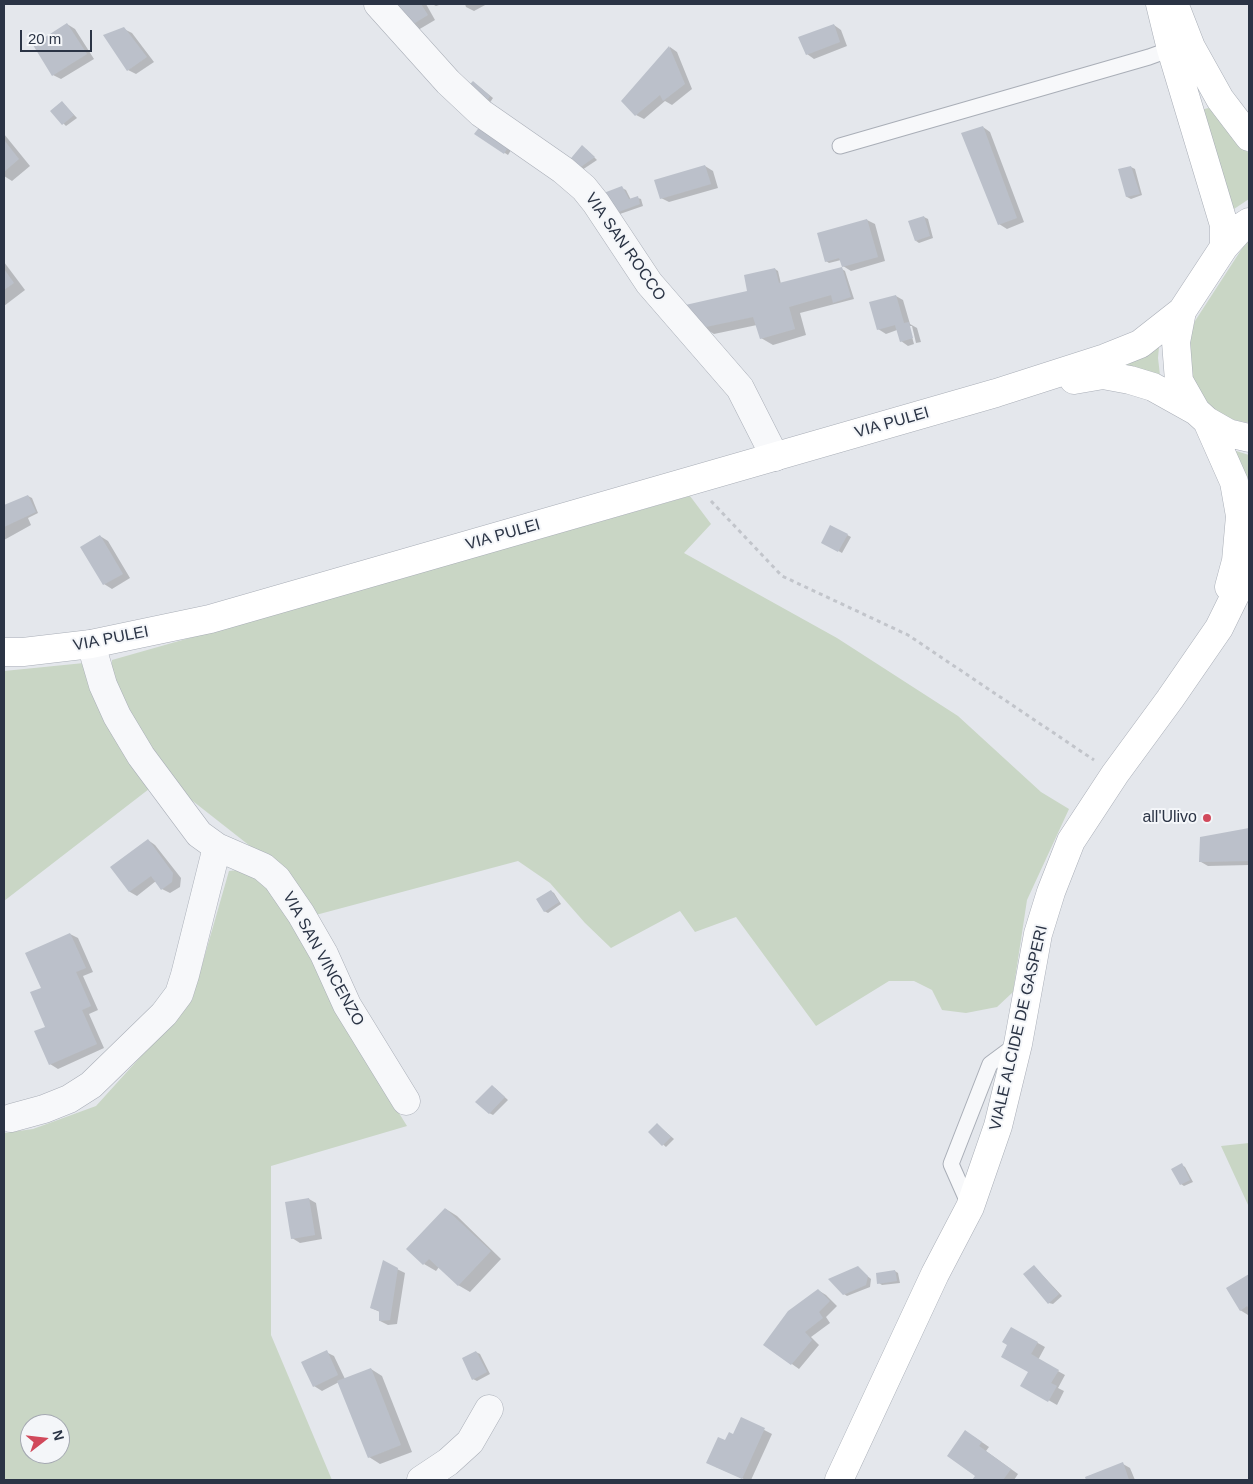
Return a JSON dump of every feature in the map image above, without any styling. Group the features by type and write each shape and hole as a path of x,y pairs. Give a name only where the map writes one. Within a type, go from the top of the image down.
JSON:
{"main road":[{"path":"1160,4 1171,49 1224,225 1224,247"},
{"path":"1175,4 1196,56 1220,99 1249,137"},
{"path":"996,393 1105,358 1140,344 1182,312 1224,247 1242,226 1249,222"},
{"path":"1182,312 1176,342 1179,382 1201,416 1234,482 1240,516 1236,561 1219,628"},
{"path":"996,393 1103,375 1153,387 1228,433 1249,438"},
{"name":"VIA PULEI","path":"4,652 24,652 91,644 210,619 996,393"},
{"path":"1219,628 1249,567"},
{"name":"VIALE ALCIDE DE GASPERI","path":"839,1479 935,1274 970,1207 998,1126 1018,1044 1038,934 1051,892 1072,841 1115,774 1170,700 1219,628"}],"street":[{"name":"VIA SAN ROCCO","path":"378,4 448,82 481,114 563,170 584,188 649,283 740,388 775,457"},
{"name":"VIA SAN VINCENZO","path":"91,644 103,685 117,716 141,756 199,834 217,847 263,866 277,879 301,914 324,954 347,1005 406,1101"},
{"path":"10,1118 44,1109 69,1099 91,1085 164,1014 179,994 217,847"},
{"path":"421,1480 448,1462 470,1442 489,1410"}],"lane":[{"path":"840,146 1171,49"}],"path":[{"path":"692,481 782,576 908,635 1115,774"}],"green space":[{"path":"1213,107 1249,154 1249,199 1231,211 1200,110"},
{"path":"1249,241 1249,423 1218,414 1204,401 1189,366 1188,345 1195,321 1243,247"},
{"path":"1155,344 1159,347 1158,358 1161,384 1116,368"},
{"path":"1230,449 1249,455 1249,538"},
{"path":"690,496 711,524 684,553 837,638 958,716 1041,792 1069,809 1027,900 1013,992 997,1007 966,1013 942,1010 932,990 914,981 889,981 816,1026 736,917 695,932 680,911 611,948 585,923 550,883 518,861 312,916 278,868 180,791 123,710 111,679 112,660"},
{"path":"84,663 149,789 4,901 4,671"},
{"path":"247,869 265,883 300,935 335,1010 407,1126 271,1166 271,1335 332,1480 4,1480 4,1133 33,1129 96,1106 192,1000 229,871"},
{"path":"1249,1143 1249,1207 1221,1146"}],"building":[{"path":"395,4 421,4 428,15 410,26"},
{"path":"67,23 87,54 52,76 33,45"},
{"path":"834,24 840,42 806,55 798,37"},
{"path":"124,27 147,57 127,71 103,35"},
{"path":"669,46 685,84 663,101 660,95 635,116 621,101"},
{"path":"473,81 490,96 485,103 466,88"},
{"path":"62,101 74,115 62,125 50,111"},
{"path":"481,125 510,144 504,154 474,134"},
{"path":"983,126 1017,218 998,225 961,133"},
{"path":"4,140 19,159 4,172"},
{"path":"582,145 595,157 575,171 567,163"},
{"path":"705,165 711,184 660,199 654,180"},
{"path":"1131,166 1140,194 1126,197 1118,169"},
{"path":"622,186 629,199 638,196 640,204 613,214 601,194"},
{"path":"924,216 930,236 915,241 908,221"},
{"path":"867,219 878,257 842,267 839,258 825,262 817,233"},
{"path":"842,267 851,297 833,303 831,295 789,307 795,329 760,339 753,317 701,328 681,306 747,291 744,275 775,268 779,283"},
{"path":"4,269 14,283 4,290"},
{"path":"896,295 904,323 909,322 913,338 900,342 895,325 877,330 869,302"},
{"path":"28,495 36,512 4,527 4,505"},
{"path":"830,525 848,534 838,552 821,543"},
{"path":"100,535 123,574 103,585 80,547"},
{"path":"1249,828 1249,861 1199,862 1200,837"},
{"path":"148,839 173,873 172,882 161,890 151,876 129,892 110,867"},
{"path":"551,890 559,902 544,912 536,899"},
{"path":"70,933 86,968 76,972 91,1006 82,1010 97,1044 49,1065 34,1031 45,1027 30,992 41,988 25,953"},
{"path":"492,1085 505,1097 489,1114 475,1102"},
{"path":"657,1123 671,1137 662,1146 648,1132"},
{"path":"1182,1163 1190,1180 1180,1185 1171,1169"},
{"path":"309,1198 315,1235 291,1239 285,1202"},
{"path":"445,1208 491,1251 458,1286 429,1259 423,1265 406,1249"},
{"path":"383,1260 398,1268 390,1320 379,1321 379,1311 370,1308"},
{"path":"1034,1265 1059,1294 1048,1304 1023,1274"},
{"path":"858,1266 868,1276 866,1285 843,1295 828,1279"},
{"path":"895,1270 897,1281 877,1284 876,1273"},
{"path":"1249,1274 1249,1309 1247,1306 1240,1311 1226,1288"},
{"path":"818,1289 830,1301 819,1312 823,1318 805,1332 812,1340 791,1365 763,1345 788,1311"},
{"path":"1011,1327 1038,1342 1031,1354 1059,1370 1051,1383 1057,1386 1048,1402 1020,1386 1028,1372 1001,1357 1007,1345 1002,1342"},
{"path":"327,1350 338,1375 313,1387 301,1362"},
{"path":"476,1351 487,1372 472,1380 462,1358"},
{"path":"371,1368 401,1445 368,1458 337,1381"},
{"path":"741,1417 765,1428 742,1479 706,1463 718,1437 725,1440 729,1432 733,1434"},
{"path":"965,1430 982,1442 979,1446 1011,1469 1003,1480 972,1480 975,1476 947,1456"},
{"path":"1123,1462 1129,1480 1086,1480 1085,1477"}],"place":[{"name":"all'Ulivo","path":"1207,818"}]}
